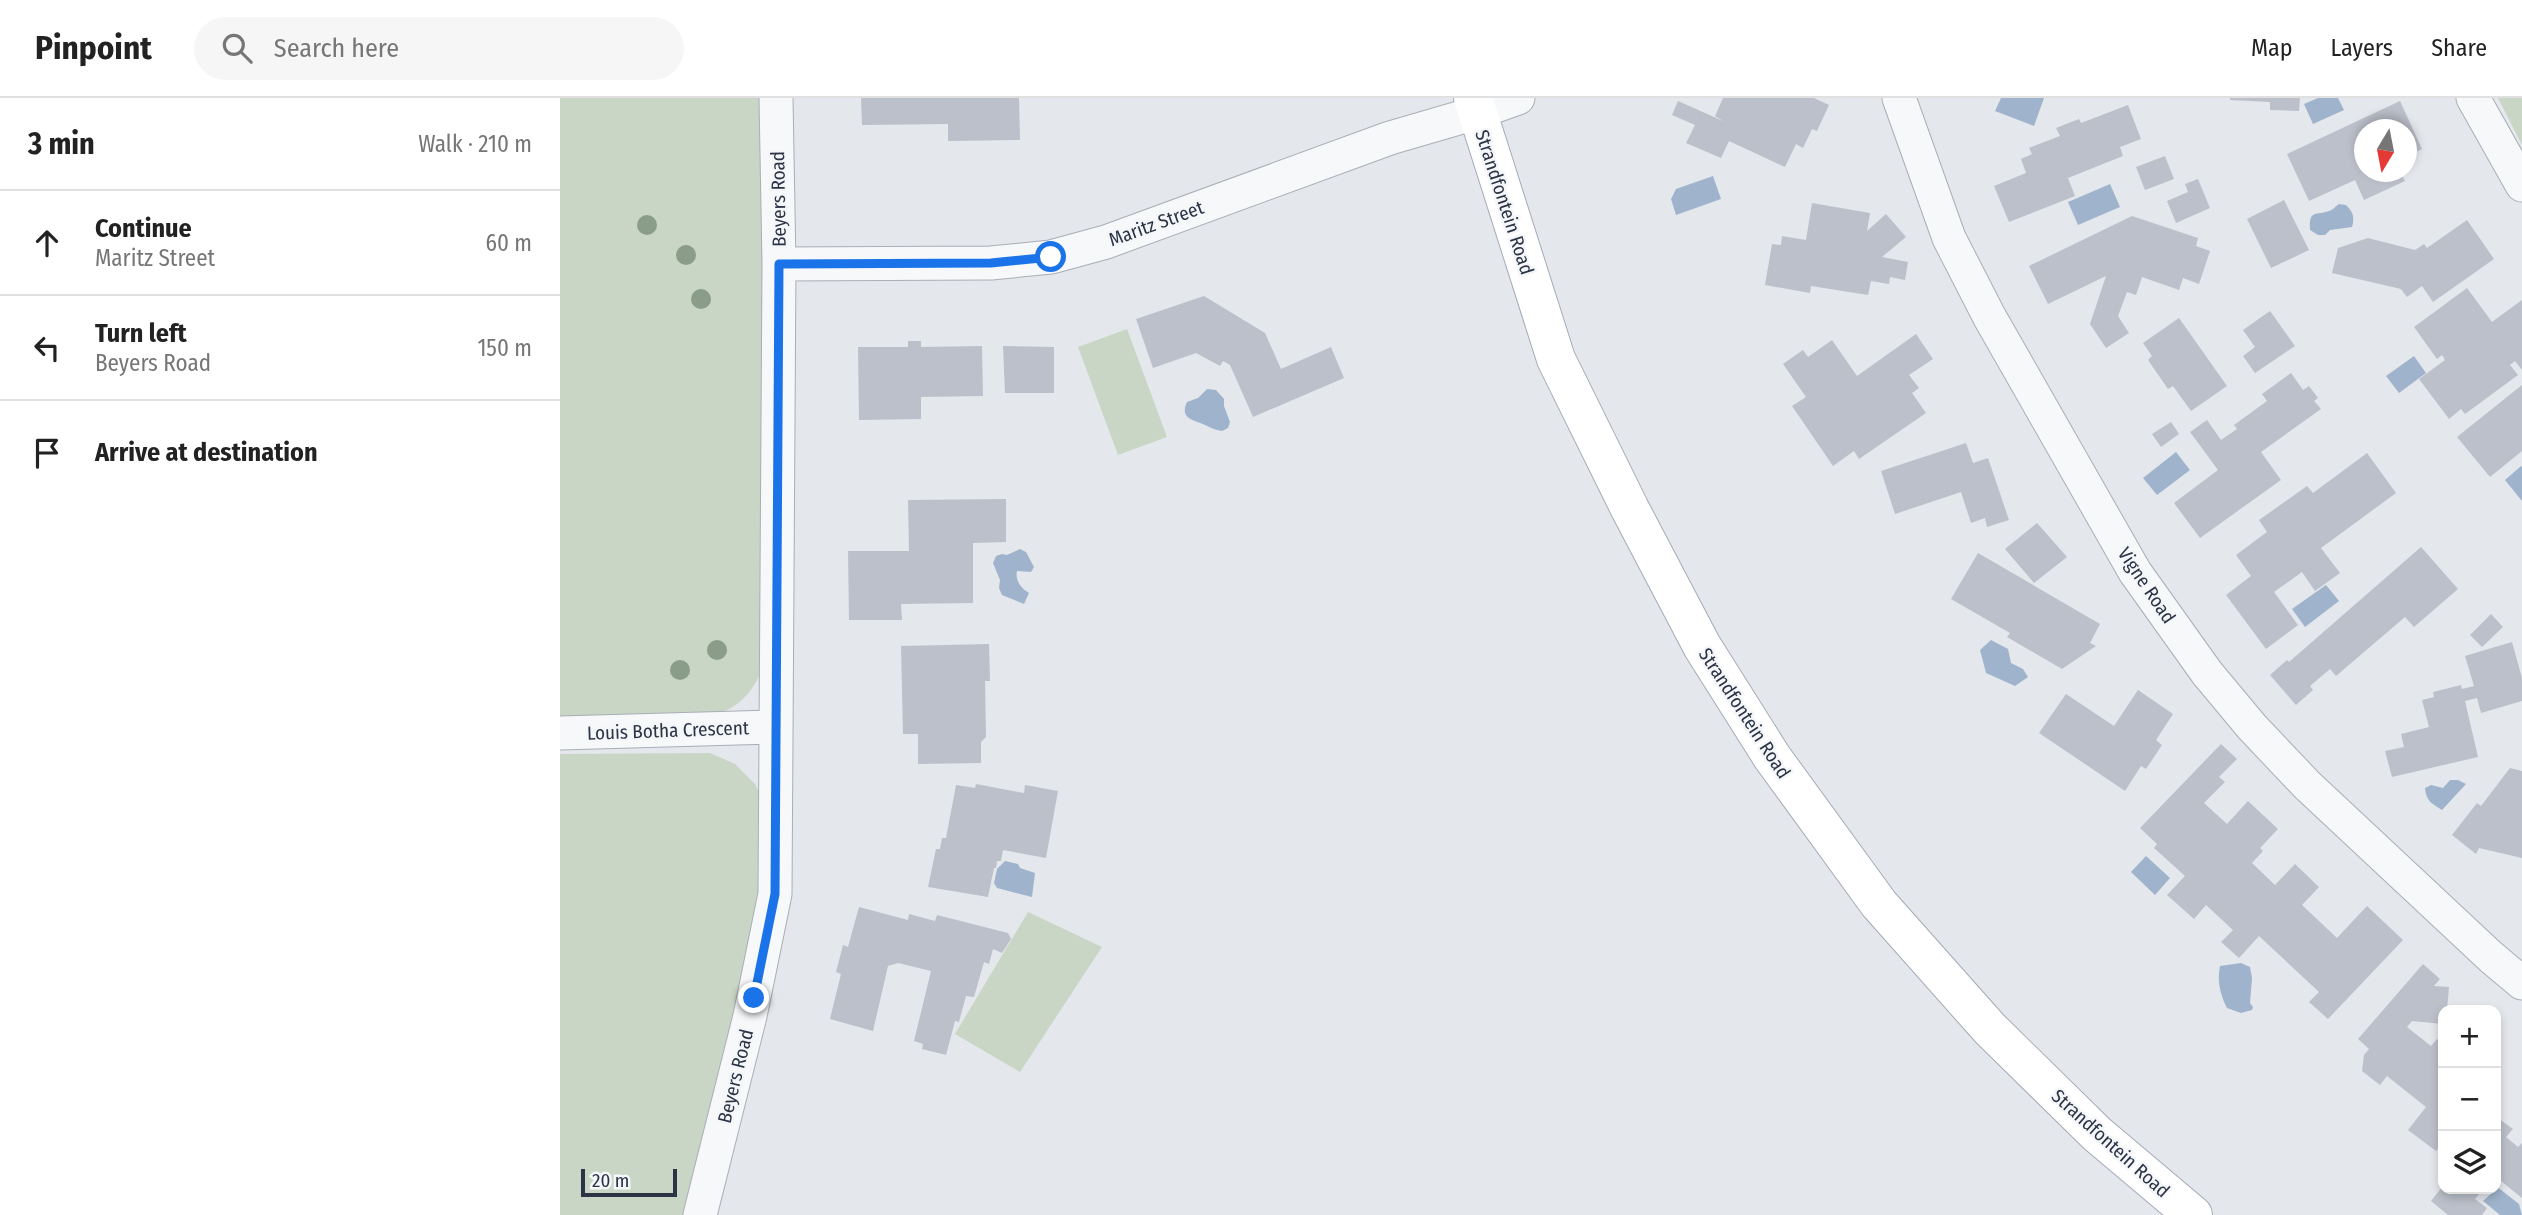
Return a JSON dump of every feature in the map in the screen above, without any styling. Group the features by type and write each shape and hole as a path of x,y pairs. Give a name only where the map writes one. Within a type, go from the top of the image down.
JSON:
{"main road":[{"name":"Strandfontein Road","path":"1474,106 1556,359 1702,646 1772,757 1879,904 1990,1029 2097,1133 2193,1215"}],"street":[{"name":"Beyers Road","path":"700,1215 750,1016 775,894 779,264 776,98"},
{"name":"Maritz Street","path":"779,264 978,263 1051,257 1106,242 1474,106 1518,98"},
{"name":"Vigne Road","path":"1899,98 1949,238 1989,316 2143,583 2207,673 2279,756 2450,919 2522,983"},
{"path":"2473,98 2522,185"},
{"name":"Louis Botha Crescent","path":"560,733 775,727"}],"green space":[{"path":"560,98 762,98 763,669 744,698 714,716 560,719"},
{"path":"2498,98 2522,98 2522,145"},
{"path":"1127,329 1167,437 1118,455 1078,347"},
{"path":"710,753 735,764 755,784 774,823 767,890 687,1215 560,1215 560,754"},
{"path":"1028,912 1102,947 1020,1072 955,1034"}],"water":[{"path":"2001,98 2044,98 2034,126 1995,111"},
{"path":"2318,98 2338,98 2344,110 2313,124 2304,104"},
{"path":"1713,176 1721,199 1676,215 1671,199 1676,189"},
{"path":"2110,184 2120,207 2078,225 2068,202"},
{"path":"2339,204 2346,205 2352,212 2352,227 2330,230 2325,235 2318,235 2310,230 2312,216"},
{"path":"2414,356 2426,373 2399,393 2386,376"},
{"path":"1207,389 1216,390 1224,399 1230,422 1228,428 1222,431 1192,420 1186,415 1187,402 1198,398"},
{"path":"2176,452 2190,470 2157,495 2143,478"},
{"path":"2522,467 2522,501 2505,480"},
{"path":"1020,549 1026,552 1034,567 1031,572 1017,571 1019,584 1029,593 1024,604 1002,595 1000,580 993,563 996,556 1007,555"},
{"path":"2326,585 2339,601 2305,627 2292,609"},
{"path":"1991,640 2008,649 2011,663 2023,669 2028,677 2015,686 1986,673 1980,650"},
{"path":"2450,780 2466,784 2442,810 2430,802 2425,788 2431,785 2443,788"},
{"path":"2146,856 2170,878 2155,895 2131,872"},
{"path":"1005,861 1035,873 1032,897 997,888 994,883 997,869"},
{"path":"2241,963 2250,967 2250,1003 2253,1007 2252,1010 2241,1013 2227,1008 2219,977 2220,966"},
{"path":"2501,1190 2519,1204 2522,1215 2500,1215 2483,1201 2491,1194 2501,1194"}],"building":[{"path":"861,98 1019,98 1020,140 948,141 948,124 862,125"},
{"path":"1723,98 1814,98 1829,105 1817,131 1812,129 1803,148 1796,144 1785,167 1729,141 1721,158 1686,143 1695,125 1672,115 1678,101 1723,121 1715,116"},
{"path":"2230,98 2300,98 2299,111 2270,110 2270,102"},
{"path":"2400,101 2408,119 2362,119"},
{"path":"2128,105 2141,139 2120,147 2123,156 2068,178 2075,196 2009,222 1994,186 2026,173 2021,159 2032,154 2029,148 2060,136 2056,128 2079,119 2081,123"},
{"path":"2354,123 2354,180 2309,201 2287,154"},
{"path":"2417,138 2422,149 2417,152"},
{"path":"2165,156 2174,179 2145,190 2136,167"},
{"path":"2198,179 2210,208 2176,223 2167,201 2188,192 2185,184"},
{"path":"2356,182 2403,182 2364,200"},
{"path":"2284,200 2309,250 2271,268 2247,219"},
{"path":"1812,203 1870,213 1867,231 1886,214 1906,237 1882,257 1908,262 1905,280 1890,277 1889,284 1871,281 1868,295 1811,286 1810,293 1765,285 1772,244 1781,245 1782,236 1806,240"},
{"path":"2132,216 2198,238 2196,246 2210,251 2199,284 2183,278 2179,290 2142,277 2136,295 2127,292 2118,316 2129,333 2106,348 2090,324 2106,276 2048,304 2029,266"},
{"path":"2467,220 2494,259 2433,302 2422,286 2407,297 2401,289 2332,273 2338,248 2368,238 2415,250 2424,244 2427,248"},
{"path":"2467,288 2492,322 2522,300 2522,370 2515,361 2510,365 2518,375 2465,414 2461,409 2449,419 2419,379 2445,360 2442,355 2437,359 2414,327"},
{"path":"1204,296 1265,333 1281,369 1331,347 1344,378 1253,417 1230,365 1223,361 1220,366 1196,353 1153,368 1136,319"},
{"path":"2270,311 2295,346 2255,373 2243,356 2255,347 2243,330"},
{"path":"2179,318 2227,386 2191,411 2173,386 2168,389 2148,360 2152,356 2143,343"},
{"path":"1916,334 1933,359 1909,375 1919,388 1912,393 1926,413 1859,459 1854,451 1833,466 1792,406 1806,397 1783,364 1803,350 1808,357 1832,340 1857,376"},
{"path":"908,341 921,341 921,347 982,346 983,396 921,397 921,419 859,420 858,347 908,347"},
{"path":"1003,346 1054,347 1054,393 1005,393"},
{"path":"2291,373 2303,390 2309,386 2318,398 2314,401 2321,409 2261,452 2281,480 2200,538 2174,503 2218,470 2190,432 2207,420 2221,440 2237,429 2234,425 2267,401 2262,394"},
{"path":"2522,385 2522,451 2490,477 2457,437"},
{"path":"2171,422 2179,434 2161,447 2152,434"},
{"path":"1966,443 1973,463 1988,458 2009,520 1987,527 1985,518 1971,523 1961,492 1895,514 1881,471"},
{"path":"2367,453 2396,493 2321,548 2340,573 2315,591 2302,572 2274,592 2298,625 2266,649 2226,595 2251,576 2236,555 2267,532 2259,520 2307,486 2313,493"},
{"path":"1006,499 1006,542 973,543 973,603 901,604 902,620 849,620 848,551 909,551 908,500"},
{"path":"2037,523 2067,557 2034,583 2005,549"},
{"path":"2421,547 2458,589 2414,627 2405,617 2336,676 2330,669 2310,686 2313,690 2296,705 2270,675 2287,660 2289,662"},
{"path":"1978,553 2100,624 2090,643 2096,646 2062,669 2007,637 2010,633 1951,599"},
{"path":"2491,614 2503,627 2482,647 2470,635"},
{"path":"2512,642 2522,678 2522,701 2481,713 2477,698 2465,701 2478,757 2392,777 2385,751 2404,747 2401,734 2429,727 2422,700 2434,697 2433,692 2461,685 2462,689 2474,686 2465,656"},
{"path":"989,644 990,681 985,681 986,737 981,742 981,763 918,764 918,734 903,734 901,646"},
{"path":"2138,690 2173,714 2156,740 2162,745 2146,769 2141,766 2125,791 2039,733 2066,694 2114,726"},
{"path":"2221,744 2237,759 2219,777 2225,782 2204,803 2227,824 2248,801 2278,829 2260,848 2263,851 2252,863 2275,885 2295,864 2319,887 2302,905 2337,938 2367,906 2403,940 2328,1019 2309,1002 2319,992 2259,936 2239,958 2221,942 2233,930 2206,905 2194,919 2167,895 2185,876 2154,848 2157,844 2140,828"},
{"path":"2510,768 2522,771 2522,858 2479,848 2476,854 2452,835 2477,803 2481,806"},
{"path":"976,784 1024,793 1025,785 1058,791 1046,858 1003,850 1001,861 997,861 994,868 988,897 928,887 936,849 940,849 942,838 946,838 956,785 975,788"},
{"path":"859,907 908,920 909,914 935,921 937,915 1008,933 1011,939 1002,953 993,949 989,964 984,962 974,997 966,996 959,1022 955,1021 946,1055 922,1049 923,1044 914,1041 931,971 898,963 888,966 873,1031 830,1019 841,974 836,972 843,945 848,947"},
{"path":"2423,964 2440,979 2434,986 2449,987 2447,1005 2438,1005 2438,1024 2412,1021 2407,1027 2431,1046 2438,1040 2436,1151 2408,1130 2426,1107 2387,1076 2380,1085 2362,1071 2364,1055 2369,1049 2358,1039"},
{"path":"2501,1120 2513,1129 2506,1137 2518,1147 2522,1143 2522,1198 2501,1181"},
{"path":"2438,1192 2479,1194 2475,1199 2487,1208 2482,1215 2448,1215 2431,1201"}],"route":[{"path":"754,998 775,894 779,264 991,263 1051,257"}]}
